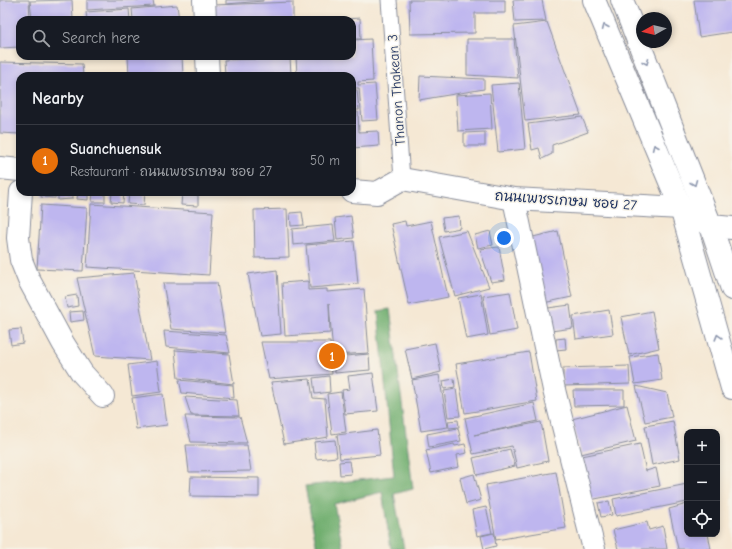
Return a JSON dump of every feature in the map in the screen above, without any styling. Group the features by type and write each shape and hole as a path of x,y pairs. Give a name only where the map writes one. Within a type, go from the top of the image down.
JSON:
{"street":[{"path":"204,0 205,16"},
{"path":"594,0 681,208 732,388"},
{"path":"622,0 722,227 732,289"},
{"path":"207,60 208,72"},
{"path":"0,168 16,170"},
{"path":"356,191 377,193 402,179"},
{"name":"ถนนเพชรเกษม ซอย 27","path":"402,179 514,199 681,208 722,227"},
{"path":"21,196 18,238 21,260 29,280 63,343 82,373 103,396"},
{"path":"514,199 554,390 594,549"}],"lane":[{"name":"Thanon Thakean 3","path":"389,0 402,179"}],"green space":[{"path":"390,309 413,489 394,494 404,549 391,549 382,492 334,504 343,549 317,549 305,486 394,476 378,311"}],"building":[{"path":"0,0 29,0 30,16 16,16 16,47 0,48"},
{"path":"72,0 73,16 32,16 30,1"},
{"path":"87,0 153,0 154,6 87,10"},
{"path":"226,0 263,0 263,1 226,4"},
{"path":"409,0 505,0 505,13 475,13 475,33 410,34"},
{"path":"513,0 542,0 546,21 515,22"},
{"path":"694,0 732,0 732,32 699,37"},
{"path":"293,2 293,16 214,16 213,5"},
{"path":"177,5 178,16 133,16 132,9"},
{"path":"129,9 130,16 86,16 86,12"},
{"path":"356,18 360,18 361,39 356,39"},
{"path":"547,22 581,115 525,121 514,26"},
{"path":"371,39 373,81 358,82 358,85 375,84 378,120 362,121 359,88 356,88 356,72 297,72 296,60 356,60 356,40"},
{"path":"467,39 514,39 518,78 467,75"},
{"path":"128,60 182,60 183,72 129,72"},
{"path":"224,60 290,60 291,72 225,72"},
{"path":"0,62 82,64 83,72 16,72 16,134 0,133"},
{"path":"420,76 484,79 484,89 419,100"},
{"path":"519,83 525,149 498,152 491,85"},
{"path":"356,90 357,90 359,110 356,110"},
{"path":"490,93 492,129 458,131 456,95"},
{"path":"356,112 358,112 359,132 378,131 379,146 356,148"},
{"path":"582,117 588,132 552,145 552,154 542,159 539,148 532,150 528,124"},
{"path":"485,132 485,146 464,146 464,133"},
{"path":"41,196 55,196 55,198"},
{"path":"58,196 72,196 72,199 58,200"},
{"path":"77,196 88,196 88,200 77,199"},
{"path":"93,196 105,196 105,202 92,202"},
{"path":"112,196 124,196 123,203 111,202"},
{"path":"129,196 145,196 144,205 128,204"},
{"path":"182,196 198,196 198,206 181,205"},
{"path":"91,204 213,212 209,275 87,267"},
{"path":"41,205 87,208 83,271 37,269"},
{"path":"287,209 289,257 255,258 254,210"},
{"path":"302,212 304,225 291,226 290,213"},
{"path":"351,216 354,238 337,240 335,218"},
{"path":"459,216 460,228 444,231 442,218"},
{"path":"405,221 406,226 431,221 448,297 409,305 391,224"},
{"path":"333,225 335,241 293,245 292,229"},
{"path":"467,231 489,287 455,296 439,237"},
{"path":"490,231 493,245 478,248 475,235"},
{"path":"558,231 572,297 543,303 529,238"},
{"path":"354,241 358,284 310,288 306,245"},
{"path":"499,247 505,280 491,282 480,249"},
{"path":"277,270 281,334 260,336 248,274"},
{"path":"134,273 150,360 95,356 77,278"},
{"path":"308,281 308,290 327,289 327,292 364,289 369,353 333,355 329,303 330,333 285,336 282,283"},
{"path":"163,283 217,283 225,333 171,329"},
{"path":"510,292 517,330 490,335 483,296"},
{"path":"481,294 488,335 466,339 458,298"},
{"path":"77,295 78,306 67,308 65,297"},
{"path":"570,305 573,328 551,331 548,308"},
{"path":"609,310 613,334 576,339 573,316"},
{"path":"83,311 84,320 70,322 69,312"},
{"path":"652,311 659,348 629,355 621,317"},
{"path":"21,329 23,343 11,345 9,330"},
{"path":"164,331 226,335 230,353 166,347"},
{"path":"565,338 566,349 556,350 556,339"},
{"path":"261,342 330,342 332,374 269,379"},
{"path":"435,343 441,372 412,379 405,349"},
{"path":"175,350 229,354 234,384 178,378"},
{"path":"529,352 537,401 465,413 456,364"},
{"path":"658,353 662,380 635,384 630,357"},
{"path":"369,354 370,370 335,373 334,357"},
{"path":"157,361 161,392 132,396 128,365"},
{"path":"629,366 630,384 563,386 563,368"},
{"path":"373,373 378,411 345,414 342,390 350,389 348,376"},
{"path":"439,375 448,427 421,431 412,380"},
{"path":"329,376 330,392 315,394 313,378"},
{"path":"310,379 313,398 325,399 328,437 284,444 271,382"},
{"path":"454,379 455,387 444,389 443,381"},
{"path":"179,380 233,385 234,398 182,393"},
{"path":"636,386 667,393 672,417 645,422"},
{"path":"456,389 460,416 448,417 444,391"},
{"path":"573,390 624,390 624,405 574,406"},
{"path":"341,392 346,432 332,434 327,394"},
{"path":"163,394 167,425 136,429 132,398"},
{"path":"185,397 237,400 239,416 191,415"},
{"path":"534,403 538,421 474,435 541,422 548,461 517,468 512,446 473,454 465,418"},
{"path":"627,405 636,441 581,454 572,419"},
{"path":"185,416 240,417 247,443 191,442"},
{"path":"458,420 459,427 449,428 448,421"},
{"path":"673,421 680,459 652,465 645,426"},
{"path":"458,428 461,441 429,447 427,434"},
{"path":"377,430 380,455 340,459 337,435"},
{"path":"335,440 337,457 316,459 314,442"},
{"path":"454,444 455,446 465,444 467,453 457,455 459,467 431,473 426,450"},
{"path":"640,444 646,471 656,468 660,486 590,500 582,456"},
{"path":"186,445 247,445 251,471 189,472"},
{"path":"510,449 515,466 477,475 473,458"},
{"path":"349,461 351,474 340,475 339,462"},
{"path":"556,472 566,528 496,540 486,485"},
{"path":"474,474 481,500 466,504 460,478"},
{"path":"191,477 259,478 259,497 190,496"},
{"path":"684,485 684,503 616,516 613,499"},
{"path":"609,501 612,515 601,517 598,503"},
{"path":"684,505 684,537 709,537 711,549 678,549 669,509"},
{"path":"486,507 492,533 477,536 472,510"},
{"path":"647,522 649,530 663,526 667,549 618,549 613,530"},
{"path":"494,533 496,546 484,549 481,536"}],"place":[{"name":"Suanchuensuk","path":"332,356"}]}
